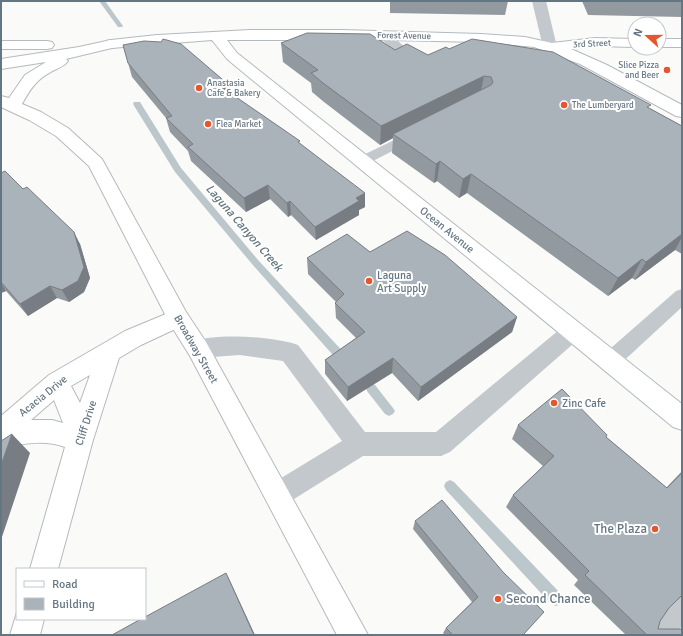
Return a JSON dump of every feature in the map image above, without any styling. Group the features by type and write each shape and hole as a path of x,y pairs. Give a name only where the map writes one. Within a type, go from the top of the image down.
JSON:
{"street":[{"path":"539,1 550,47"},
{"name":"Forest Avenue","path":"111,44 162,38 271,34 482,38 550,47 594,65 682,112"},
{"name":"Ocean Avenue","path":"216,36 232,56 682,419"},
{"name":"3rd Street","path":"550,47 595,42 627,43"},
{"path":"667,43 682,43"},
{"path":"1,45 111,44"},
{"path":"1,64 79,52 111,44"},
{"path":"7,104 21,91 30,77 40,70 79,52"},
{"name":"Broadway Street","path":"7,104 35,116 62,132 96,163 178,318 198,349 353,635"},
{"path":"109,352 133,338 178,318"},
{"path":"277,495 359,444 441,444 573,331"},
{"path":"198,349 240,346 290,352 359,444"},
{"name":"Acacia Drive","path":"1,432 57,382 109,352"},
{"name":"Cliff Drive","path":"44,568 80,440 109,352"},
{"path":"57,382 72,414 80,440"},
{"path":"1,437 35,431 52,431 80,440"},
{"path":"25,635 29,620"}],"lane":[{"path":"385,36 412,60"},
{"path":"362,161 428,128"},
{"path":"610,361 682,296"},
{"path":"657,635 682,608"}],"building":[{"path":"307,33 370,34 395,50 407,44 428,55 446,47 449,49 472,39 553,52 651,105 647,107 682,126 682,234 646,262 642,259 618,278 471,174 463,179 440,161 436,164 393,134 491,85 493,82 491,77 484,76 381,126 323,83 311,73 318,70 281,43"},
{"path":"163,39 181,44 229,85 223,88 300,141 298,142 365,193 356,198 359,201 315,227 290,201 287,203 268,185 244,198 188,147 193,144 166,118 172,116 128,63 123,45 144,41 161,42"},
{"path":"5,171 23,189 27,187 74,232 84,267 78,281 62,290 50,286 20,304 1,282 1,173"},
{"path":"407,231 445,255 517,317 421,387 393,358 348,387 325,360 365,332 335,303 344,294 307,258 347,234 370,252"},
{"path":"562,389 607,435 606,437 667,488 682,473 682,595 669,608 660,621 658,629 682,629 682,635 647,635 585,575 589,571 513,495 554,456 518,425"},
{"path":"12,434 1,465 1,441"},
{"path":"442,500 503,572 544,612 523,635 453,635 446,628 478,597 415,521"},
{"path":"226,573 254,635 112,635 139,620 146,620 146,616"}],"waterway":[{"name":"Laguna Canyon Creek","path":"102,1 120,26"},
{"name":"Laguna Canyon Creek","path":"137,104 178,170 255,262 344,360"},
{"path":"371,388 389,411"},
{"path":"450,486 556,599"}],"place":[{"name":"Slice Pizza and Beer","path":"667,70"},
{"name":"Anastasia Cafe & Bakery","path":"199,88"},
{"name":"The Lumberyard","path":"564,105"},
{"name":"Flea Market","path":"208,124"},
{"name":"Laguna Art Supply","path":"369,281"},
{"name":"Zinc Cafe","path":"554,403"},
{"name":"The Plaza","path":"655,529"},
{"name":"Second Chance","path":"498,599"}]}
